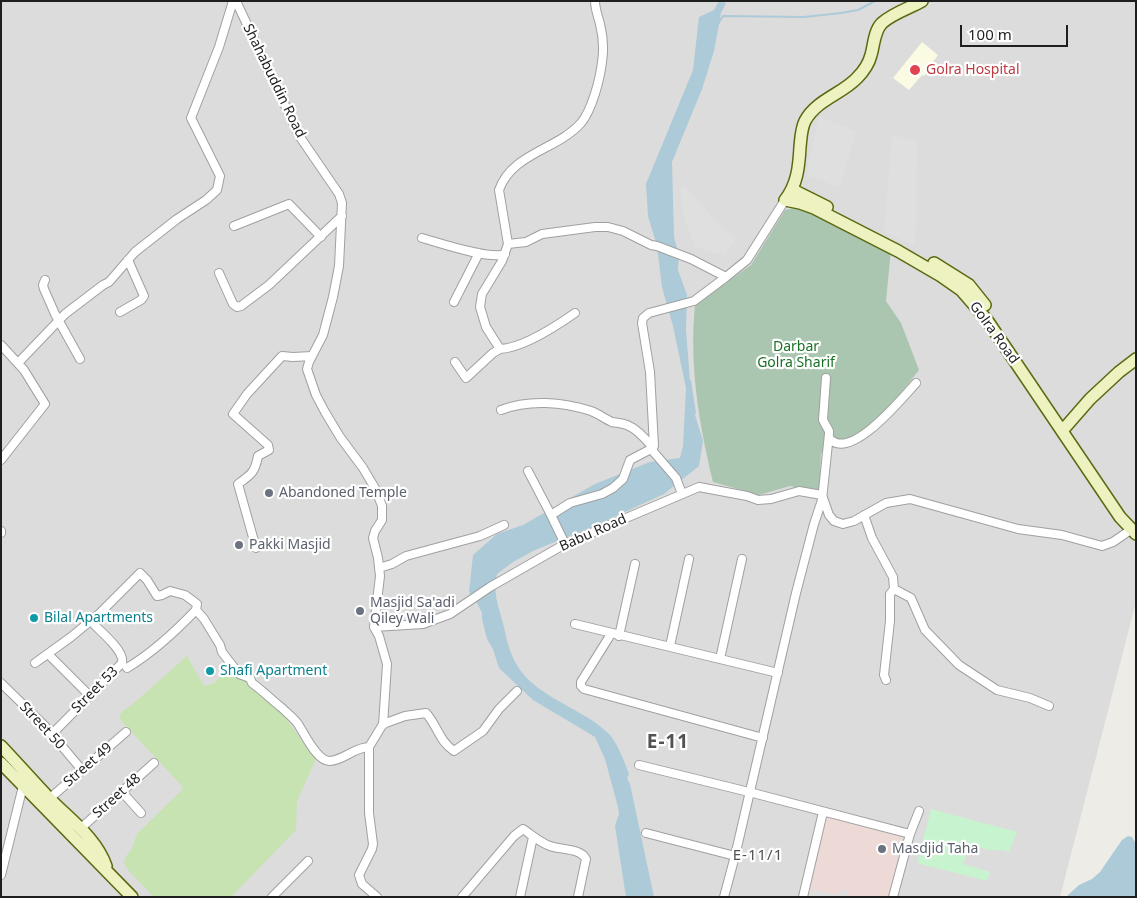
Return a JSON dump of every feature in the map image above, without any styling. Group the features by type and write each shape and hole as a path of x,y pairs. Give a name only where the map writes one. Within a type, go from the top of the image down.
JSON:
{"street":[{"name":"Shahabuddin Road","path":"235,1 300,138 339,194 342,203 339,266 334,298 323,335 312,356"},
{"path":"18,363 65,314 109,282 135,252 217,190 220,176 191,118 235,1"},
{"path":"500,348 486,327 481,313 480,302 484,290 505,254 508,244 499,190 502,182 527,157 566,136 582,122 592,102 603,51 602,33 595,1"},
{"path":"552,518 570,503 602,494 613,488 623,478 630,460 652,448 655,440 651,380 642,320 649,313 694,301 747,260 793,190 797,176 801,131 811,112 856,79 865,69 871,57 874,40 881,25 889,18 922,1"},
{"name":"Golra Road","path":"793,190 952,273 969,285 988,308 1064,429"},
{"name":"Golra Road","path":"785,200 814,208 941,276 961,290 975,304 1127,516 1132,529"},
{"path":"234,226 289,204 321,237"},
{"path":"219,273 233,304 237,307 241,306 269,285 342,216"},
{"path":"508,244 526,242 542,234 608,227 623,231 651,245 679,254 726,276"},
{"path":"422,238 479,253 499,256 505,254"},
{"path":"454,302 479,253"},
{"path":"120,312 141,300 144,296 128,260"},
{"path":"45,280 44,289 58,322 80,359"},
{"path":"455,362 466,378 493,352 500,348 511,348 526,342 555,327 575,313"},
{"path":"1,346 18,363 45,404 1,460"},
{"path":"256,548 238,484 256,468 258,456 269,450 268,445 233,414 247,394 282,356 312,356 307,369 316,395 340,437 370,481 382,506 382,520 373,538 380,568 374,627 379,636 387,664 383,725 369,747 369,813 373,844 359,875 362,884 378,897"},
{"path":"1064,429 1090,399 1118,372 1136,359"},
{"path":"724,897 796,593 822,495 829,438 829,430 823,420 826,378"},
{"path":"829,438 834,443 843,444 860,436 889,414 916,383"},
{"path":"501,410 537,403 576,407 632,428 652,448 676,478 682,494"},
{"path":"528,471 565,544"},
{"name":"Babu Road","path":"374,627 423,624 450,614 490,587 565,544 699,487 747,496 758,500 776,498 799,491 822,495"},
{"path":"822,495 829,515 834,521 842,524 854,521 886,503 910,500 1018,529 1062,535 1102,546 1132,529"},
{"path":"864,515 872,538 893,577 894,589 890,594 890,621 884,675 886,680"},
{"path":"380,568 406,556 480,536 504,525"},
{"path":"670,646 689,559"},
{"path":"720,659 742,559"},
{"path":"619,636 636,564"},
{"path":"35,663 91,621 138,573 147,580 157,596 170,591 181,594 197,604 196,610 159,645 127,668"},
{"path":"894,589 912,598 925,630 959,665 997,690 1030,698 1049,706"},
{"path":"196,610 210,628 222,652 239,674 250,678 252,683 298,723 308,743 322,759 330,762 347,756 360,748 369,747"},
{"name":"Street 53","path":"52,734 122,663 123,659 117,648 91,621"},
{"path":"575,624 778,673"},
{"path":"611,634 581,682 581,686 584,689 763,738"},
{"path":"48,654 89,695"},
{"name":"Street 50","path":"1,683 52,734 82,770"},
{"path":"383,725 405,716 426,713 434,722 444,744 454,751 483,730 499,709 518,691"},
{"name":"Street 49","path":"49,798 126,732"},
{"path":"1,746 49,798 81,828 99,851 109,874"},
{"path":"1,763 130,896"},
{"name":"Street 48","path":"81,828 154,763"},
{"path":"639,766 749,792 910,834"},
{"path":"1,876 23,786"},
{"path":"122,792 141,813"},
{"path":"893,897 910,834 919,811"},
{"path":"803,897 823,812"},
{"path":"462,897 523,828 533,837 550,846 585,856 578,897"},
{"path":"646,832 735,856"},
{"path":"520,897 533,837"},
{"path":"272,897 308,861"}],"shaded area":[{"name":"E-11","path":"1,1 1136,1 1136,602 1060,897 1,897"},
{"name":"Golra Hospital","path":"922,42 938,55 933,62 933,66 909,90 893,78"},
{"path":"819,116 856,131 840,187 806,175"},
{"path":"892,134 917,142 914,245 884,232"},
{"path":"685,185 714,219 736,239 725,256 695,247 684,218 680,189"},
{"path":"823,815 867,828 902,835 889,897 807,897"},
{"path":"812,889 839,895 840,889 848,892 847,897 809,897"}],"green space":[{"name":"Darbar Golra Sharif","path":"799,207 826,216 867,241 891,249 886,301 901,323 919,370 877,423 821,453 819,492 790,486 759,495 713,482 696,394 693,350 695,305 751,265 785,210"},
{"path":"187,656 204,686 214,683 230,667 283,714 305,745 317,757 297,801 296,830 231,897 154,897 128,870 124,863 137,834 182,790 182,786 119,717 122,712"},
{"path":"931,809 1017,832 1009,852 988,850 960,841 958,843 967,853 963,864 990,872 987,881 917,863"}],"water":[{"path":"719,1 726,3 721,13 714,51 702,89 672,162 674,237 679,255 678,270 687,295 686,330 690,382 695,415 703,441 699,466 664,494 592,527 535,550 513,562 497,574 496,581 497,599 510,651 524,675 544,692 589,718 609,734 618,747 623,759 629,774 627,778 630,784 654,897 626,897 615,826 619,814 618,807 605,759 595,737 533,700 499,668 493,649 487,639 482,613 469,592 473,555 497,534 523,525 595,484 650,462 680,458 683,446 686,388 673,326 662,287 657,246 648,216 646,184 693,70 699,17 714,10"},
{"path":"1128,836 1132,837 1136,844 1136,897 1066,897 1079,885 1092,879 1100,872 1122,840"}],"waterway":[{"path":"718,24 723,16 804,17 858,10 875,1"},
{"path":"690,381 695,413"}],"place":[{"name":"Golra Hospital","path":"915,70"},
{"name":"Abandoned Temple","path":"269,493"},
{"name":"Pakki Masjid","path":"239,545"},
{"name":"Masjid Sa'adi Qiley Wali","path":"360,611"},
{"name":"Bilal Apartments","path":"34,618"},
{"name":"Shafi Apartment","path":"210,671"},
{"name":"Masdjid Taha","path":"882,849"}],"district":[{"name":"E-11","path":"668,743"},
{"name":"E-11/1","path":"758,856"}]}
